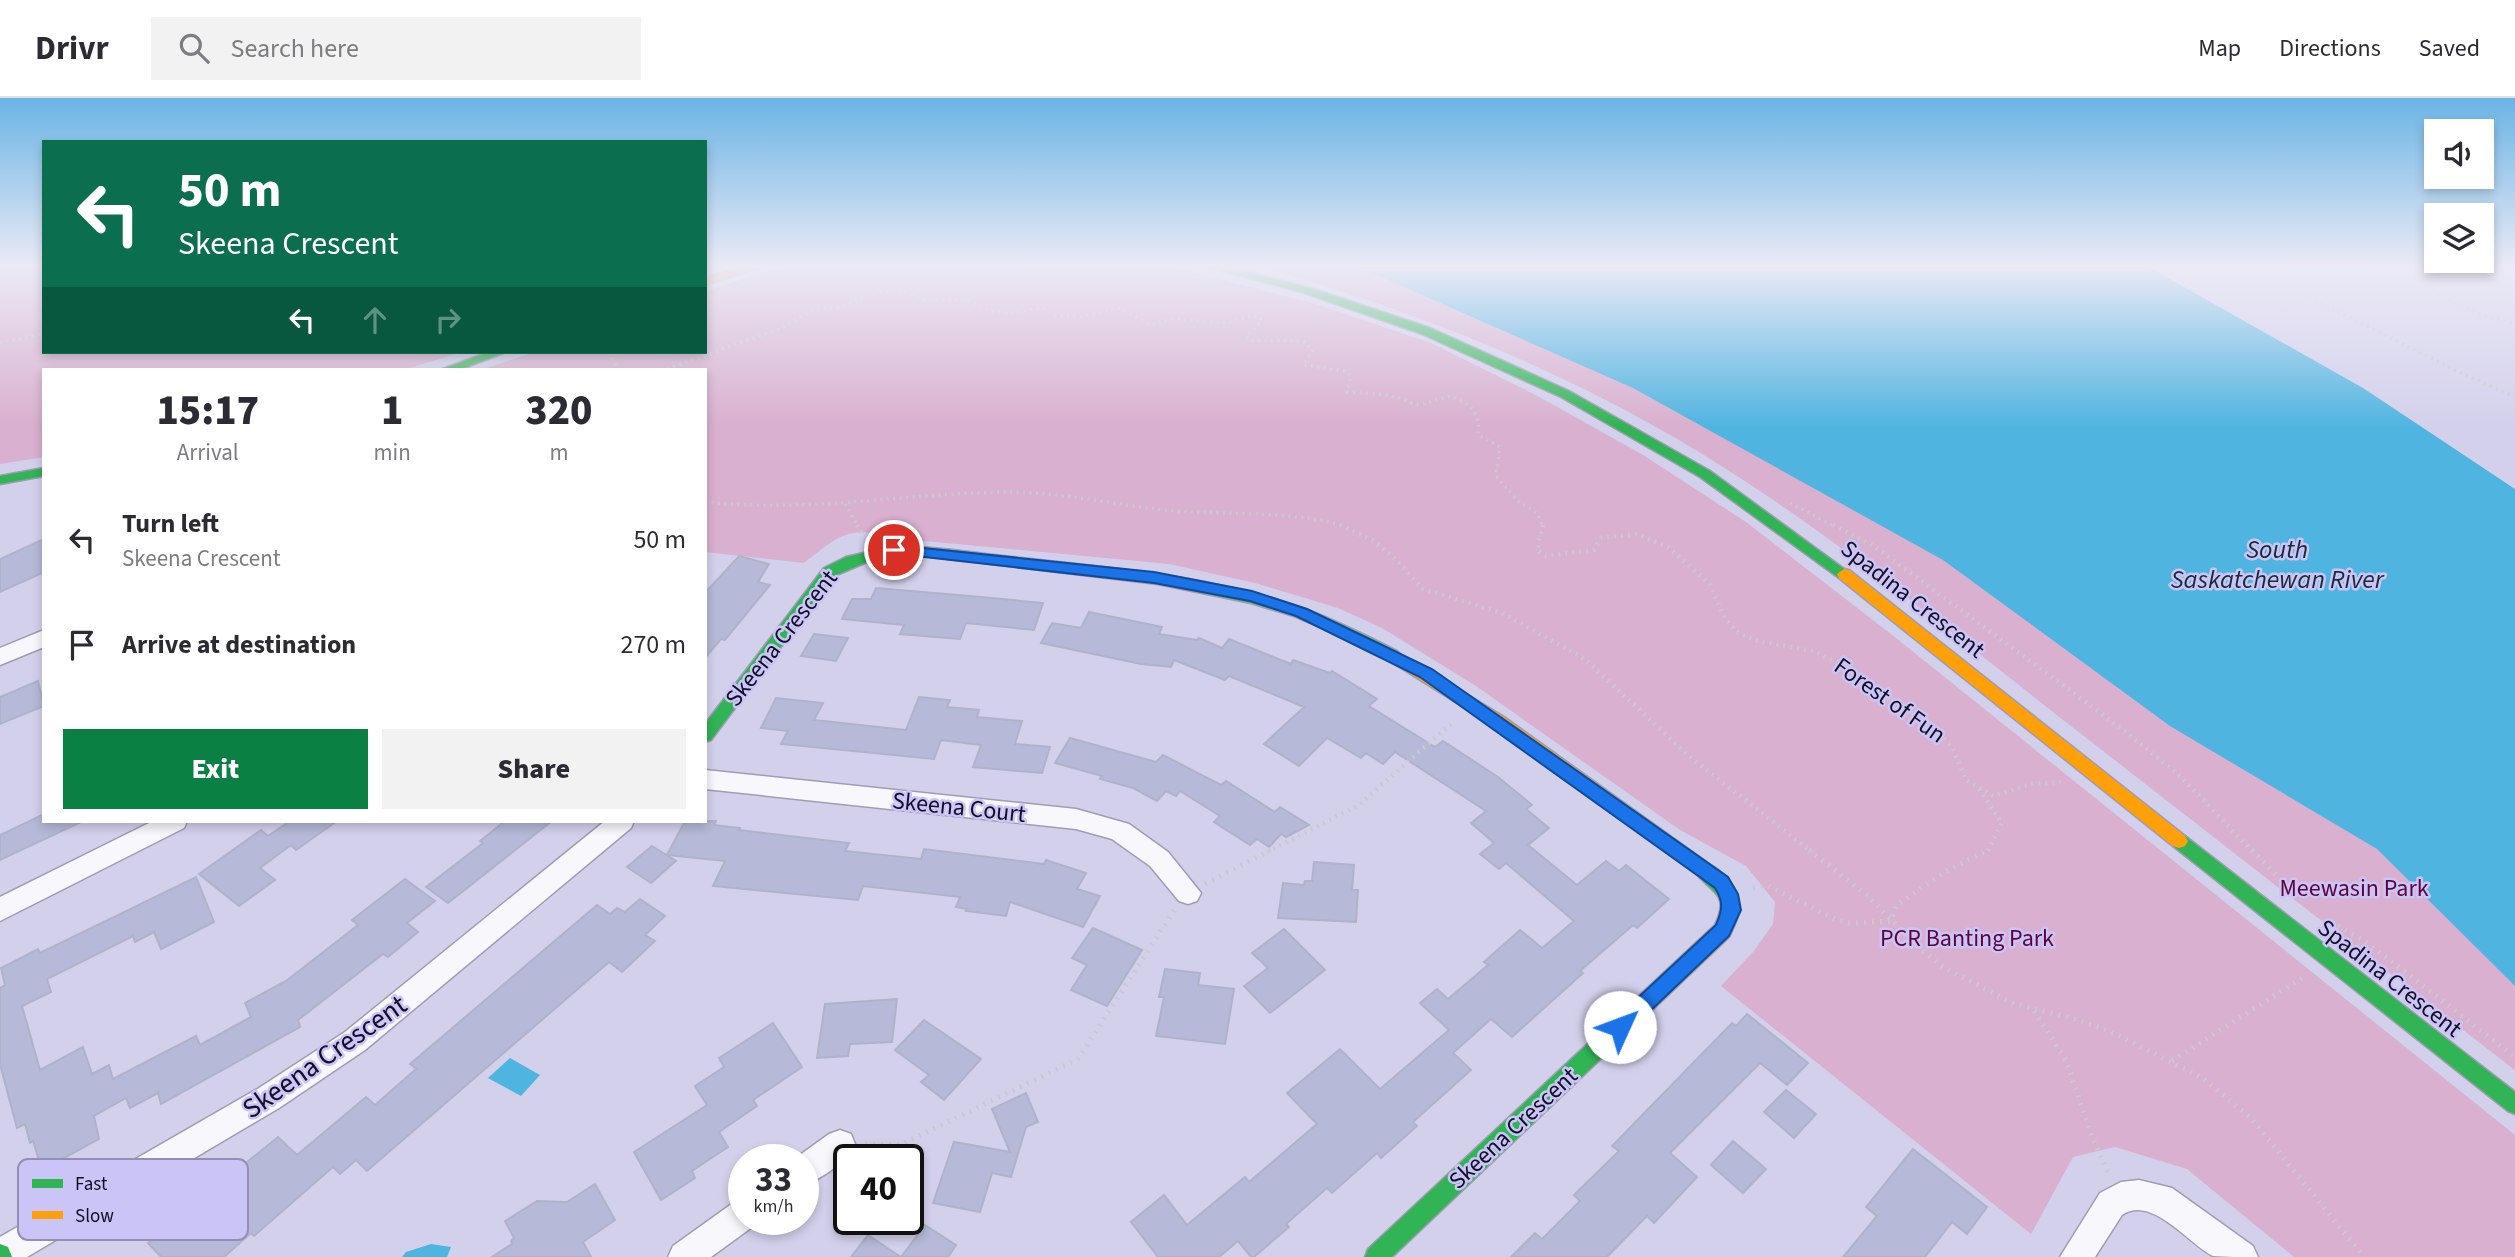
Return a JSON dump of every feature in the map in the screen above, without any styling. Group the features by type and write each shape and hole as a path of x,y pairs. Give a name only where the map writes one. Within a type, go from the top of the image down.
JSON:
{"street":[{"name":"Spadina Crescent","path":"1391,319 1426,331 1566,394 1705,474 1823,557 2329,960 2515,1104"},
{"path":"452,368 494,354"},
{"path":"0,480 42,472"},
{"name":"Skeena Crescent","path":"707,733 829,572 851,556 894,550 1154,578 1252,596 1301,612 1402,660 1473,705 1722,883 1729,894 1732,910 1722,930 1376,1257"},
{"path":"0,657 42,639"},
{"name":"Skeena Court","path":"707,779 1076,819 1120,831 1159,859 1188,893"},
{"path":"0,910 171,823"},
{"name":"Skeena Crescent","path":"165,1159 269,1098 355,1041 620,823"},
{"path":"2076,1257 2111,1204 2121,1197 2139,1195 2161,1199 2242,1257"},
{"path":"684,1257 728,1225"},
{"name":"Skeena Crescent","path":"0,1256 27,1240"}],"path":[{"name":"Forest of Fun","path":"670,368 782,328 797,319"},
{"name":"Forest of Fun","path":"1141,319 1151,325 1171,319"},
{"name":"Forest of Fun","path":"1172,319 1227,323 1239,319"},
{"name":"Forest of Fun","path":"1260,319 1246,337 1251,341 1303,341 1313,350 1303,365 1346,371 1351,377 1347,392 1389,395 1419,405 1450,396 1474,408 1481,422 1478,435 1500,447 1496,476 1510,488 1518,501 1535,510 1542,523 1543,535 1536,550 1546,556 1594,550 1601,538 1620,535 1639,534 1660,543 1707,580 1715,592 1719,611 1738,633 1763,643 1822,654 1840,662 1872,691 1909,709 1931,724 1952,744 1961,760 1966,780 1979,788"},
{"path":"2353,319 2515,397"},
{"path":"2498,319 2515,324"},
{"path":"0,343 42,332"},
{"path":"845,504 863,536"},
{"path":"1231,871 1359,805 1459,717"},
{"path":"1979,788 1994,796 2031,784 2065,782 2090,770"},
{"path":"1758,887 1766,885 1837,920 1849,923 1891,921 1896,906 1946,871 1987,853 2002,823 2000,813 1985,800 1979,788"},
{"path":"902,1144 1078,1059 1160,930"},
{"path":"2172,1062 2329,960"},
{"path":"2034,1010 2060,1047 2069,1066 2097,1153"}],"green space":[{"path":"0,319 42,319 42,354 456,354 409,368 42,368 42,457 0,464"},
{"name":"PCR Banting Park","path":"707,319 1360,319 1431,343 1534,394 1643,455 1746,522 1891,634 2515,1135 2515,1257 2294,1257 2187,1169 2115,1147 2073,1157 2031,1234 1721,986 1754,951 1773,924 1775,902 1746,866 1680,830 1476,686 1382,628 1338,608 1255,583 1169,564 903,539 859,532 840,537 804,563 707,552 707,368 487,368 529,354 707,354"},
{"name":"Meewasin Park","path":"1421,319 1497,319 1899,520 2314,801 2389,858 2515,977 2515,1070 1889,584 1786,509 1733,473 1628,412 1525,361"}],"water":[{"name":"South Saskatchewan River","path":"1477,319 2241,319 2363,388 2515,489 2515,986 2377,849 2170,726 1943,560 1633,388"},
{"path":"510,1058 540,1075 521,1096 488,1078"},
{"path":"431,1244 451,1247 447,1257 402,1257 406,1252"}],"building":[{"path":"42,540 42,573 0,592 0,559"},
{"path":"739,556 769,564 758,582 770,585 725,640 721,639 707,656 707,591"},
{"path":"876,588 1043,603 1034,630 966,623 960,639 900,634 904,625 842,619 852,599 871,599"},
{"path":"1089,612 1162,627 1159,634 1197,640 1199,638 1222,648 1229,639 1291,664 1293,660 1330,673 1332,671 1377,699 1369,706 1435,747 1443,741 1498,777 1532,805 1526,809 1549,828 1528,845 1577,885 1606,861 1619,871 1626,865 1669,899 1637,928 1633,925 1580,971 1583,973 1512,1037 1491,1019 1453,1053 1471,1070 1413,1122 1417,1126 1381,1158 1377,1153 1332,1193 1327,1188 1286,1224 1289,1227 1254,1257 1251,1257 1238,1241 1219,1257 1158,1257 1131,1222 1164,1195 1187,1225 1245,1177 1249,1182 1317,1124 1287,1093 1340,1049 1380,1089 1449,1030 1420,1003 1437,989 1448,999 1488,965 1484,962 1520,930 1542,948 1574,921 1506,863 1499,869 1480,854 1494,843 1471,823 1486,811 1395,752 1383,764 1366,753 1361,758 1327,738 1299,766 1264,744 1304,707 1229,676 1225,680 1174,660 1171,667 1141,664 1041,643 1052,623 1081,628"},
{"path":"814,634 848,638 836,661 801,656"},
{"path":"38,681 42,707 0,724 0,697"},
{"path":"919,697 950,700 947,707 979,710 977,717 1022,721 1015,744 1050,747 1042,773 973,767 981,745 941,740 934,759 781,744 788,731 761,728 776,698 823,703 814,720 906,730"},
{"path":"1070,738 1156,762 1163,755 1221,785 1226,781 1275,812 1280,807 1309,825 1286,837 1281,834 1269,847 1257,839 1250,845 1214,822 1220,816 1180,791 1176,796 1166,791 1157,801 1133,788 1100,779 1102,776 1055,763"},
{"path":"42,815 42,823 79,823 0,860 0,835"},
{"path":"716,821 714,825 740,828 739,830 849,843 845,851 921,859 924,849 1044,864 1046,860 1086,873 1077,889 1100,896 1083,927 1010,902 1006,916 966,911 967,909 956,907 960,897 863,886 858,900 713,886 725,861 667,855 684,823"},
{"path":"287,823 334,823 296,850 291,845 260,868 275,880 239,906 199,874 261,830 268,836"},
{"path":"502,823 549,823 448,903 426,887 483,843 480,841"},
{"path":"652,846 676,861 651,883 627,867"},
{"path":"1314,862 1354,865 1352,890 1358,890 1356,922 1278,918 1283,883 1304,885 1305,881 1312,881"},
{"path":"196,877 214,922 161,949 154,932 135,942 133,936 47,979 51,992 22,1006 40,1070 83,1047 92,1074 109,1065 113,1079 196,1036 200,1045 251,1017 245,1003 286,981 358,925 352,920 405,879 435,901 407,923 418,932 388,957 383,954 298,1020 300,1027 161,1104 158,1093 130,1108 126,1098 94,1116 99,1139 62,1159 39,1159 33,1141 30,1143 25,1124 17,1128 0,1064 0,988 5,985 1,968 38,949 40,953"},
{"path":"640,899 665,916 645,935 655,941 622,972 609,962 367,1171 356,1160 340,1174 333,1167 254,1236 251,1233 248,1236 248,1161 278,1137 297,1155 366,1097 375,1105 416,1069 410,1064 597,905 610,914 617,908 625,912"},
{"path":"1093,928 1142,950 1107,1006 1071,990 1087,965 1072,958"},
{"path":"1284,929 1325,970 1270,1013 1244,986 1268,968 1252,953"},
{"path":"1165,969 1200,973 1198,985 1234,989 1225,1044 1156,1036 1164,997 1159,997"},
{"path":"897,999 892,1042 850,1044 848,1056 817,1058 825,1004"},
{"path":"1747,1014 1808,1063 1787,1085 1760,1063 1670,1153 1697,1177 1654,1223 1647,1216 1607,1257 1511,1257 1535,1233 1542,1239 1580,1201 1574,1195 1619,1151 1612,1146 1732,1023 1736,1026"},
{"path":"924,1020 981,1059 944,1100 921,1082 929,1075 895,1050"},
{"path":"773,1023 802,1067 753,1100 757,1106 719,1132 728,1147 692,1171 695,1178 661,1200 634,1152 707,1105 695,1086 724,1067 719,1058"},
{"path":"1786,1090 1816,1114 1794,1138 1764,1112"},
{"path":"1026,1093 1038,1122 1026,1127 1011,1177 992,1173 980,1212 933,1203 954,1142 1010,1152 992,1109"},
{"path":"1733,1141 1766,1169 1743,1193 1711,1165"},
{"path":"1913,1149 1987,1207 1967,1234 1952,1222 1925,1257 1843,1257 1877,1216 1866,1207"},
{"path":"595,1184 615,1220 583,1242 591,1257 492,1257 512,1244 514,1238 505,1221 537,1201 567,1202"},
{"path":"925,1225 956,1245 948,1257 901,1257 918,1235 924,1235"},
{"path":"868,1235 901,1257 851,1257"},
{"path":"152,1240 243,1240 224,1257 161,1257 148,1243"}],"traffic: fast":[{"path":"1391,319 1426,331 1565,394 1705,474 1844,574"},
{"path":"452,368 494,354"},
{"path":"0,480 42,472"},
{"path":"707,733 829,572 851,561 895,551 939,552 1110,572 1206,587 1299,613 1346,631 1392,655"},
{"path":"2179,841 2515,1104"},
{"path":"1376,1257 1722,931 1730,911 1728,895 1719,882 1703,869"}],"traffic: slow":[{"path":"1844,574 2179,841"},
{"path":"1392,655 1498,721 1703,869"}],"route":[{"path":"894,550 1154,578 1252,596 1301,612 1343,630 1426,673 1722,883 1729,894 1732,910 1722,930 1620,1027"}]}
